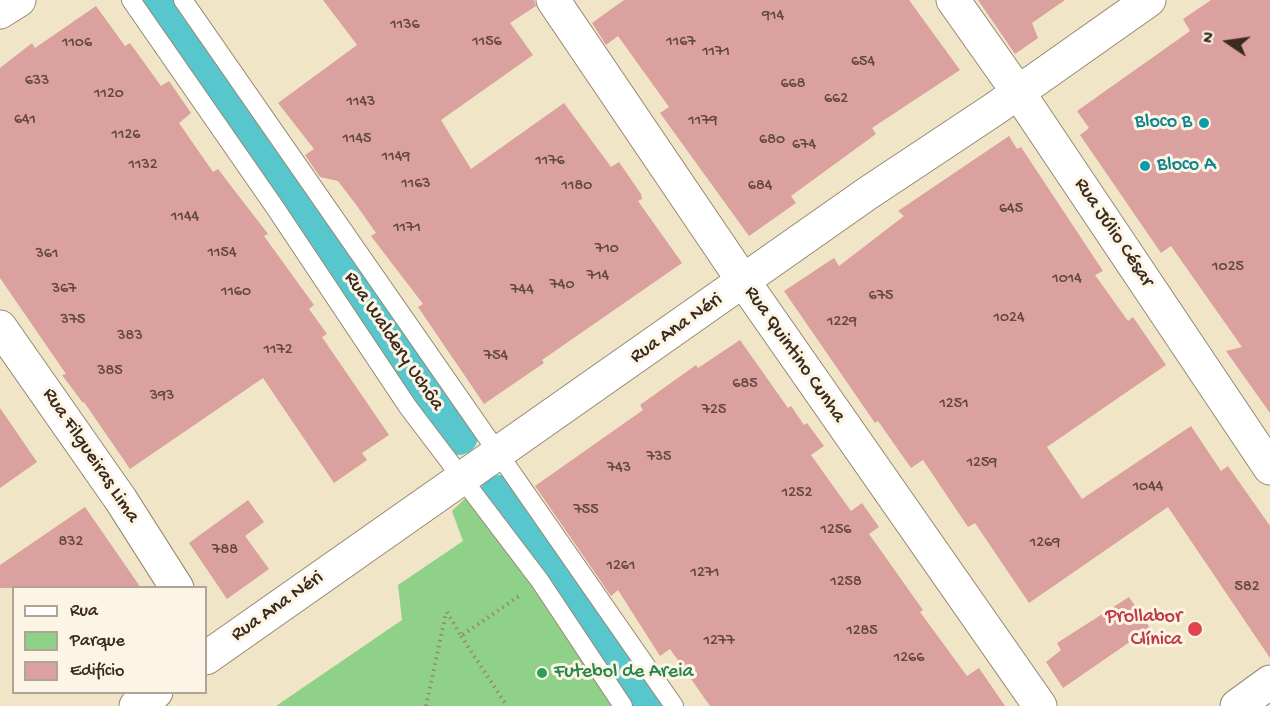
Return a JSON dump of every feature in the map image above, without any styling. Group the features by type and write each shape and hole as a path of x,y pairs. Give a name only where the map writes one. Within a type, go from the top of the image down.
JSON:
{"street":[{"path":"0,12 19,0"},
{"name":"Rua Quintino Cunha","path":"553,0 744,282 1040,706"},
{"name":"Rua Júlio César","path":"953,0 1018,92 1270,468"},
{"name":"Rua Ana Néri","path":"209,647 499,453 868,193 1149,0"},
{"name":"Rua Filgueiras Lima","path":"0,327 121,500 176,586"},
{"path":"1236,706 1270,682"},
{"path":"136,706 154,694"}],"lane":[{"name":"Rua Waldery Uchôa","path":"130,0 276,209 408,407 540,581 623,706"},
{"name":"Rua Waldery Uchôa","path":"183,0 674,706"}],"path":[{"path":"461,636 540,581"},
{"path":"426,706 447,612 507,706"}],"green space":[{"path":"472,492 616,706 276,706 402,620 398,585 463,541 452,511"}],"building":[{"path":"323,0 534,0 536,6 510,23 533,55 441,120 471,169 564,103 611,167 619,162 641,194 642,199 638,201 682,263 542,360 544,363 484,404 418,307 423,304 371,236 376,233 338,181 320,177 305,155 314,149 278,103 357,45"},
{"path":"624,0 909,0 960,70 872,128 876,134 791,196 796,203 749,236 660,113 669,107 618,36 606,45 592,23"},
{"path":"978,0 1065,0 1032,23 1038,38 1015,54"},
{"path":"1211,0 1270,0 1270,413 1226,351 1242,347 1171,246 1161,253 1080,135 1089,128 1077,111 1190,31 1183,19"},
{"path":"96,6 125,46 130,43 161,86 169,81 191,113 179,123 213,172 218,169 268,234 264,236 314,305 309,309 327,334 322,337 389,435 362,453 367,460 334,483 263,378 130,469 84,402 62,375 66,374 0,278 0,68 32,43 35,48"},
{"path":"1009,136 1017,149 1021,147 1103,271 1095,275 1128,321 1133,317 1166,365 1047,447 1082,499 1191,426 1221,471 1228,466 1270,526 1270,658 1168,507 1029,603 975,523 968,527 923,460 911,468 878,421 875,423 784,291 834,258 839,266 904,216 898,211"},
{"path":"740,340 788,408 791,406 804,425 807,423 824,446 811,455 851,511 862,503 879,527 869,534 923,610 920,612 967,676 979,668 1005,706 710,706 670,649 660,656 618,590 611,596 535,486 643,410 640,405 696,365 698,368"},
{"path":"0,408 37,462 0,488"},
{"path":"248,500 264,522 245,536 269,569 227,599 189,543"},
{"path":"85,507 140,586 12,586 12,588 0,588 0,565"},
{"path":"1129,597 1150,628 1063,688 1046,662 1061,650 1057,643"}],"waterway":[{"path":"157,0 459,436"},
{"path":"499,494 649,706"}],"place":[{"name":"Bloco B","path":"1204,123"},
{"name":"Bloco A","path":"1145,166"},
{"name":"Prollabor Clínica","path":"1195,629"},
{"name":"Futebol de Areia","path":"542,673"}]}
